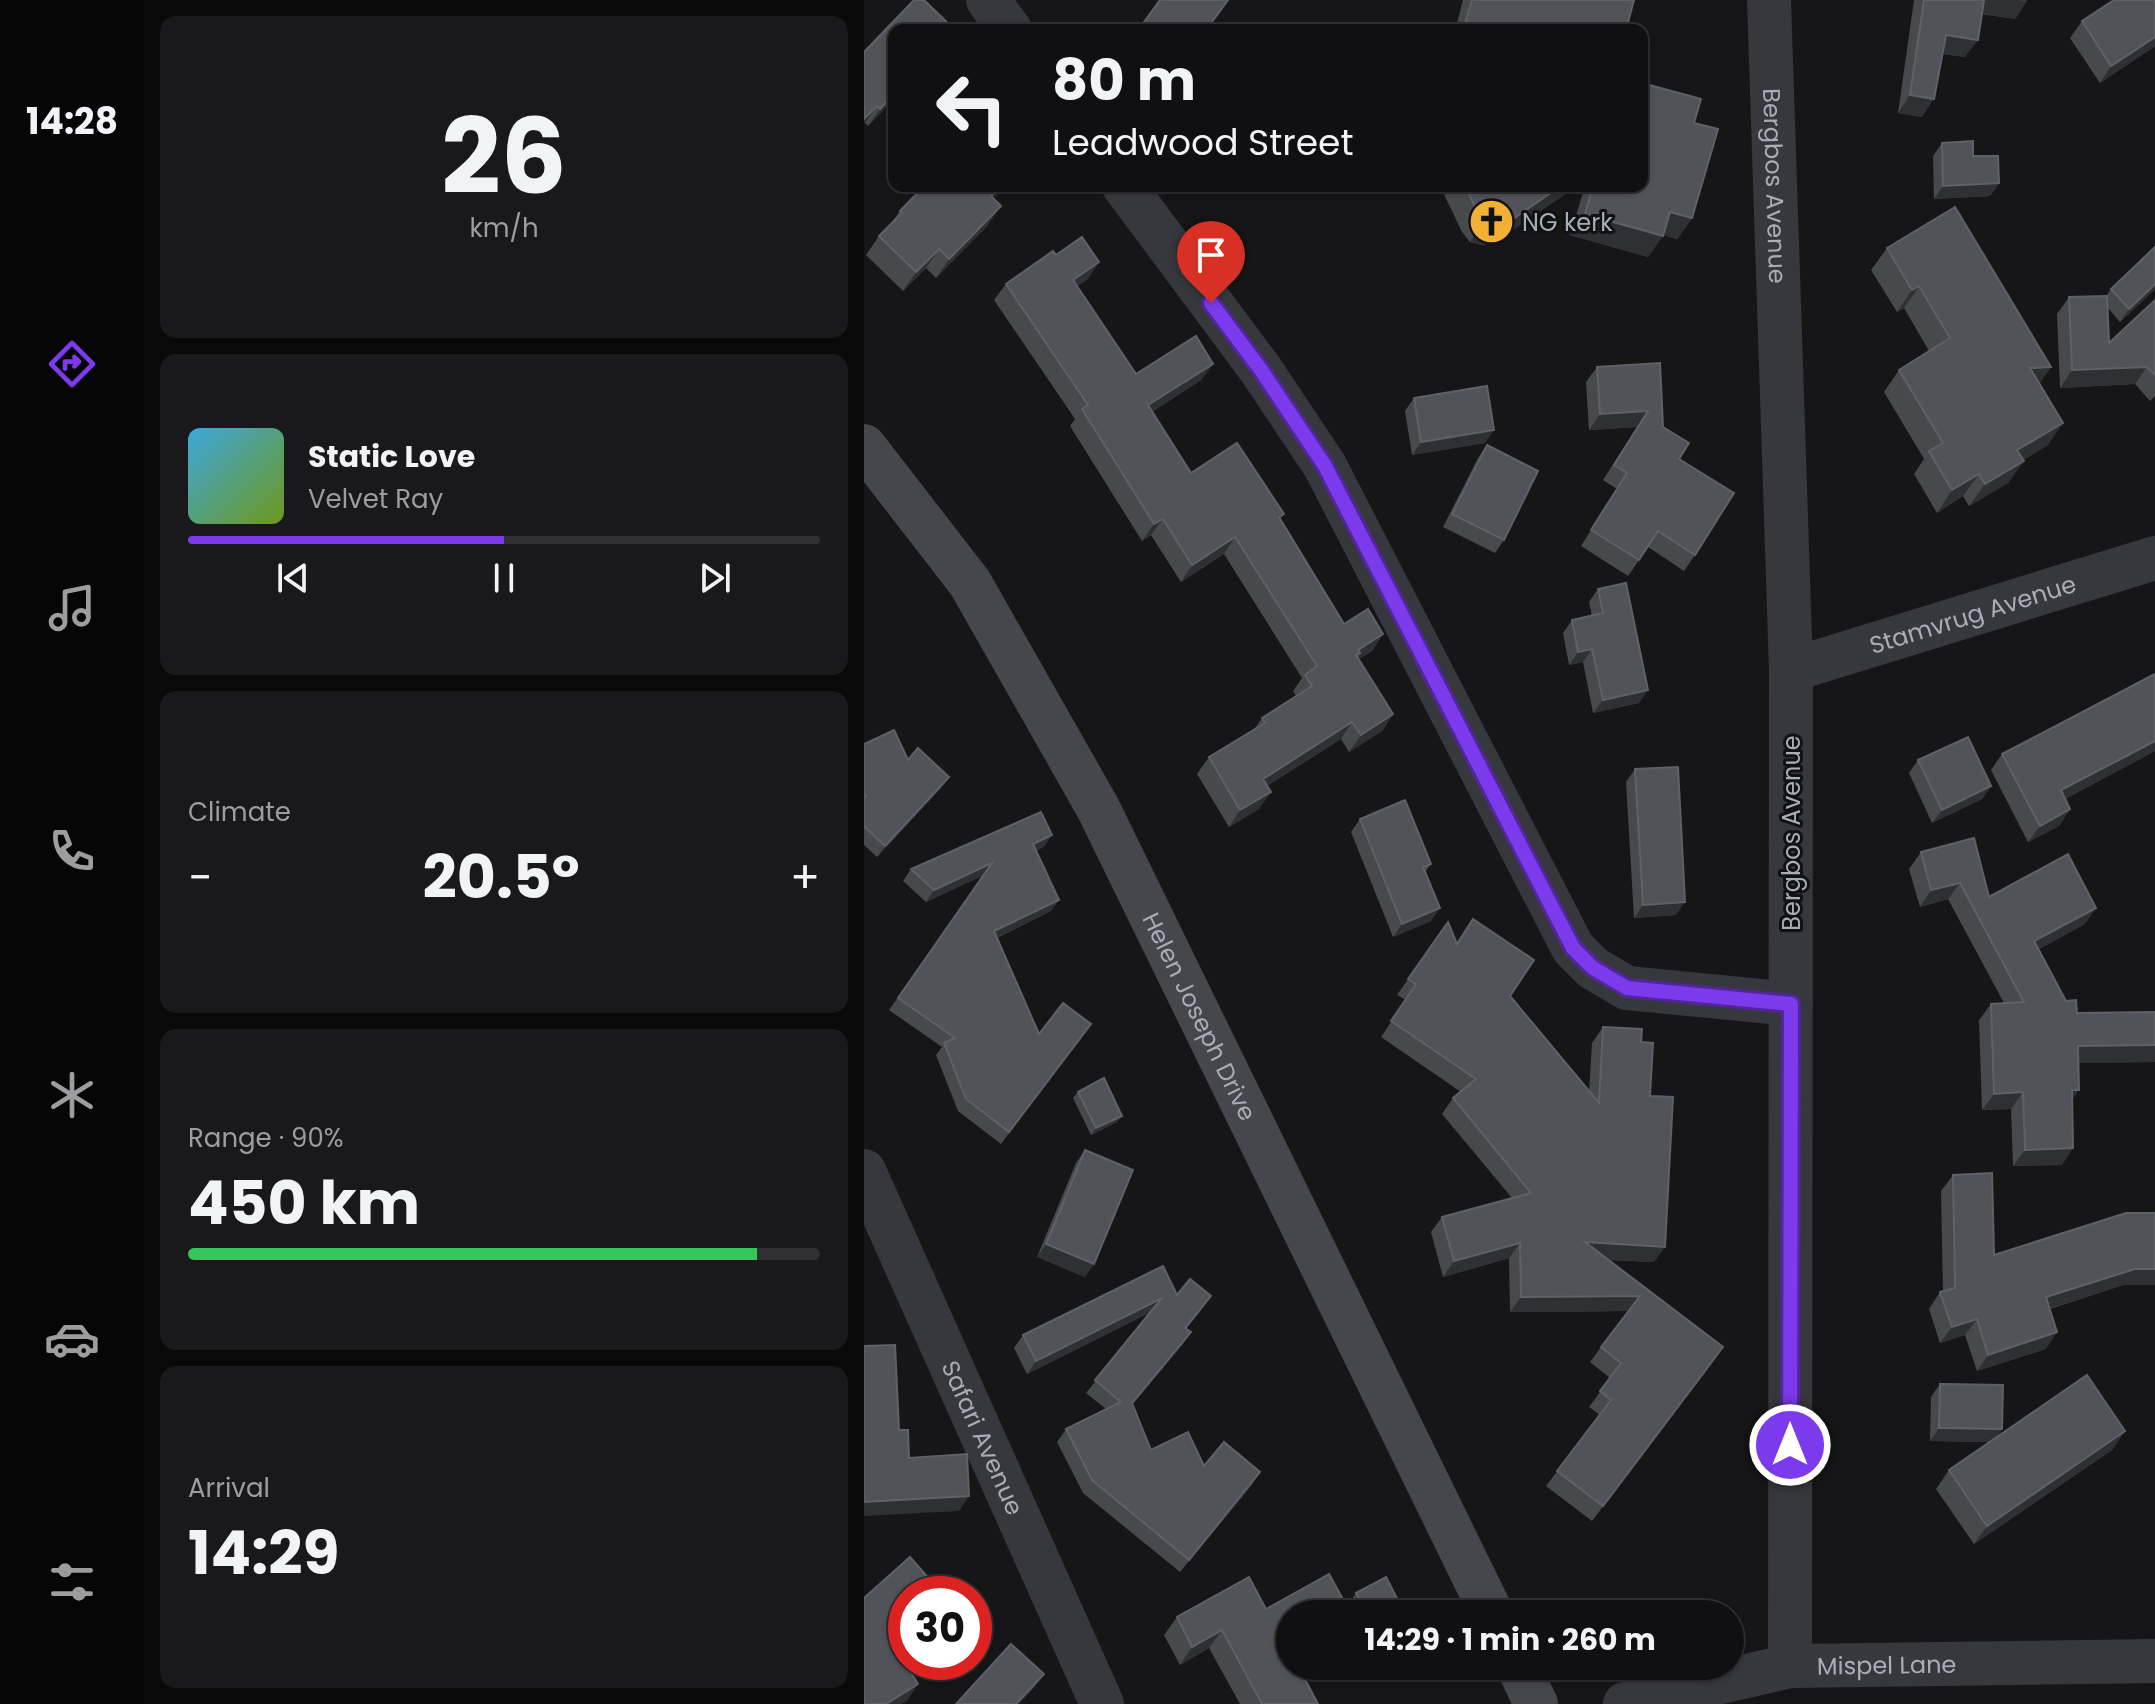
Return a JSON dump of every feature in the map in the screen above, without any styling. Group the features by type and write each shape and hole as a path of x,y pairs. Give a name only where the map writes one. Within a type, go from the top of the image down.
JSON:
{"street":[{"path":"988,0 1006,24"},
{"name":"Bergbos Avenue","path":"1769,0 1791,670 1790,1666"},
{"path":"1128,192 1261,370 1325,466 1573,948 1593,968 1627,988 1791,1004"},
{"name":"Helen Joseph Drive","path":"864,446 970,583 1098,808 1485,1600"},
{"name":"Stamvrug Avenue","path":"1791,670 2155,558"},
{"name":"Safari Avenue","path":"864,1171 1102,1704"},
{"name":"Mispel Lane","path":"1625,1704 1790,1666 2155,1661"},
{"path":"1525,1680 1536,1704"}],"building":[{"path":"914,0 924,0 949,24 891,24"},
{"path":"1160,0 1228,0 1210,24 1144,22"},
{"path":"1472,0 1634,0 1628,24 1465,24"},
{"path":"1924,0 1984,0 1978,40 1946,35 1934,99 1910,95"},
{"path":"2114,0 2155,0 2155,37 2111,66 2082,21"},
{"path":"888,27 888,100 864,119 864,52"},
{"path":"1648,85 1701,99 1694,123 1718,129 1692,218 1670,212 1663,236 1585,214 1591,192 1648,192"},
{"path":"1973,141 1973,156 1998,156 1999,183 1943,186 1942,143"},
{"path":"918,192 995,192 991,196 1001,206 949,259 939,249 916,272 879,236 902,213 900,211"},
{"path":"1468,192 1552,192 1510,221 1497,224 1484,221"},
{"path":"1955,207 2051,367 2030,368 2063,423 2017,450 2024,461 1985,484 1979,474 1952,490 1929,451 1943,443 1899,370 1950,338 1919,286 1912,290 1887,248"},
{"path":"1082,237 1099,262 1073,280 1136,374 1196,336 1213,364 1148,405 1191,473 1237,443 1284,514 1279,517 1344,624 1368,609 1383,634 1358,650 1360,653 1356,655 1393,714 1361,735 1352,722 1263,779 1271,792 1240,810 1209,757 1265,723 1262,718 1312,686 1305,675 1317,666 1235,537 1192,565 1163,519 1154,524 1082,409 1088,405 1006,284 1053,251 1056,255"},
{"path":"2155,247 2155,284 2129,309 2111,289"},
{"path":"2107,296 2109,343 2155,300 2155,375 2147,367 2072,370 2069,297"},
{"path":"1660,363 1663,427 1689,443 1679,459 1734,493 1695,555 1658,531 1639,560 1591,530 1627,473 1614,465 1648,411 1600,414 1597,367"},
{"path":"1487,386 1494,430 1421,442 1414,398"},
{"path":"1487,445 1538,471 1504,540 1452,514"},
{"path":"1626,583 1648,690 1603,700 1592,649 1578,652 1572,620 1603,613 1598,589"},
{"path":"2155,674 2155,741 2061,790 2070,809 2040,826 2002,754"},
{"path":"894,730 908,760 918,748 949,777 885,846 864,826 864,744"},
{"path":"1968,737 1991,786 1942,810 1918,760"},
{"path":"1678,767 1685,902 1643,905 1635,769"},
{"path":"1405,800 1431,864 1423,867 1440,908 1402,924 1360,819"},
{"path":"1041,812 1052,835 1033,844 1059,900 994,931 1039,1034 1063,1003 1091,1024 1009,1132 966,1099 944,1043 955,1038 898,998 992,863 934,890 911,869"},
{"path":"1974,838 1989,897 2068,854 2096,908 2034,941 2066,1001 2076,1000 2077,1013 2155,1012 2155,1045 2078,1046 2079,1090 2072,1090 2073,1148 2025,1150 2023,1092 1994,1094 1991,1004 2024,1002 1960,883 1931,890 1921,852"},
{"path":"1473,919 1534,960 1510,996 1599,1103 1603,1027 1642,1029 1641,1042 1653,1043 1650,1096 1673,1097 1665,1247 1585,1242 1723,1347 1603,1506 1557,1471 1611,1400 1600,1391 1621,1363 1601,1347 1640,1296 1521,1297 1520,1243 1454,1261 1442,1217 1531,1193 1453,1098 1476,1079 1391,1021 1416,984 1408,979 1448,922 1457,944"},
{"path":"1104,1078 1122,1116 1096,1128 1078,1092"},
{"path":"1085,1150 1133,1170 1094,1264 1046,1244"},
{"path":"1992,1173 1994,1255 2126,1213 2155,1213 2155,1269 2135,1269 2046,1297 2057,1332 1988,1355 1977,1319 1952,1327 1940,1292 1955,1288 1953,1175"},
{"path":"1163,1266 1177,1295 1190,1279 1211,1296 1185,1328 1191,1332 1132,1403 1151,1450 1188,1432 1204,1466 1224,1442 1260,1472 1189,1560 1092,1480 1066,1429 1121,1402 1095,1380 1162,1298 1036,1361 1023,1335"},
{"path":"895,1345 899,1430 908,1430 909,1458 967,1454 969,1496 864,1502 864,1346"},
{"path":"2087,1375 2125,1431 1987,1526 1949,1470"},
{"path":"1940,1384 2003,1385 2002,1429 1939,1428"},
{"path":"910,1557 927,1576 889,1576"},
{"path":"1329,1574 1343,1600 1282,1600"},
{"path":"888,1577 888,1680 916,1680 918,1684 886,1704 864,1704 864,1598"},
{"path":"1249,1577 1266,1609 1276,1603 1276,1680 1305,1680 1318,1704 1262,1704 1222,1630 1192,1647 1177,1617"},
{"path":"1386,1577 1398,1600 1360,1600 1356,1593"},
{"path":"1011,1644 1044,1674 1016,1704 956,1704 978,1680 992,1680 992,1665"}],"place":[{"name":"NG kerk","path":"1491,222"}],"route":[{"path":"1211,303 1261,370 1325,466 1573,948 1593,968 1627,988 1791,1004 1790,1445"}]}
